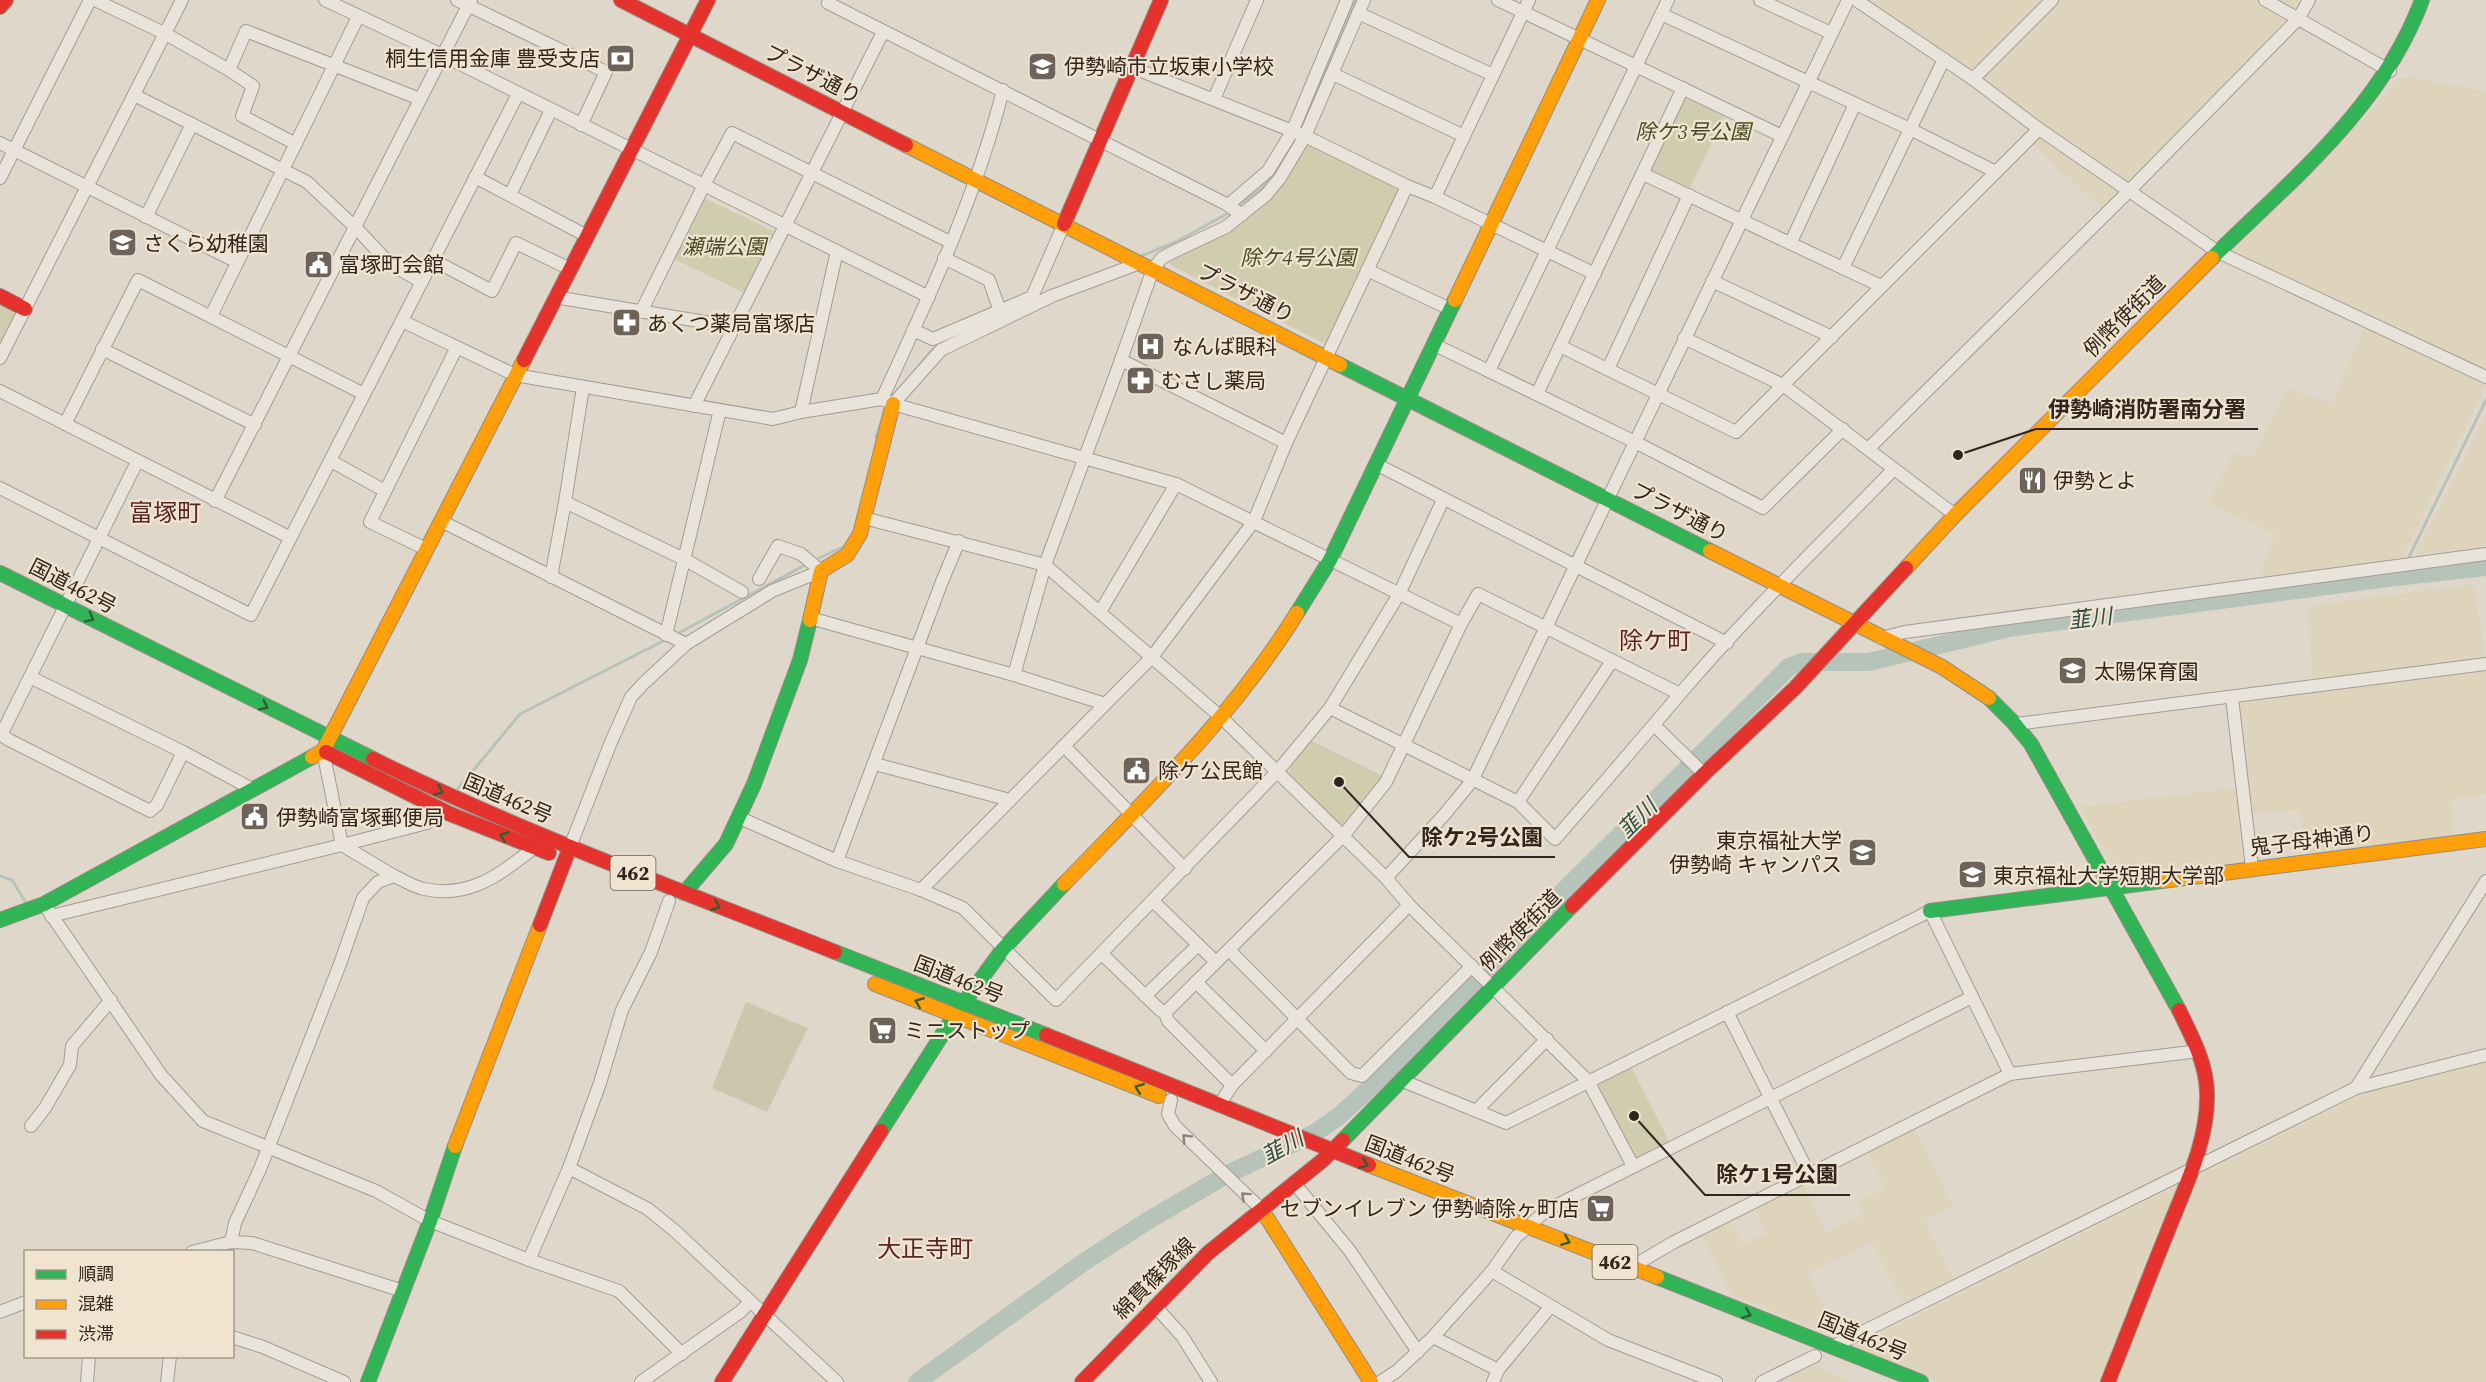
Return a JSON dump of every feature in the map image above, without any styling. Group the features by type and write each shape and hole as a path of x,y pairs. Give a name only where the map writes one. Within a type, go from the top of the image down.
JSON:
{"main road":[{"path":"0,7 6,0"},
{"name":"プラザ通り","path":"621,0 1407,399 1780,585 1924,659 1975,687 1995,702 2031,744 2172,993 2199,1051 2204,1069 2207,1092 2206,1115 2193,1167 2108,1382"},
{"path":"0,920 44,904 254,790 326,745 708,0"},
{"path":"1064,224 1161,0"},
{"path":"723,1382 954,1016 1003,949 1222,718 1275,649 1330,560 1598,0"},
{"name":"例幣使街道","path":"1262,1210 1327,1156 1403,1082 1493,986 1805,676 1955,515 2355,116 2390,71 2403,47 2422,0"},
{"path":"0,296 25,309"},
{"path":"684,893 726,844 740,818 800,660 820,572 847,555 860,534 887,401"},
{"name":"国道462号","path":"0,573 62,612 200,689"},
{"name":"国道462号","path":"0,587 62,612 326,745 440,810 534,848 568,853 684,893 1220,1104 1310,1142 1327,1156 1555,1252"},
{"name":"国道462号","path":"307,743 326,745 436,790 669,901 754,935"},
{"name":"鬼子母神通り","path":"1930,910 2486,839"},
{"path":"368,1382 430,1221 443,1177 568,853"},
{"name":"国道462号","path":"860,978 1294,1149 1327,1156 1529,1227 1921,1382"},
{"path":"1262,1210 1371,1382"},
{"name":"綿貫篠塚線","path":"1082,1382 1208,1253 1262,1210"},
{"name":"国道462号","path":"1793,1347 1820,1358"}],"street":[{"path":"0,178 90,0"},
{"path":"95,0 164,33 253,86 242,116 296,144"},
{"path":"0,358 182,0"},
{"path":"325,0 442,55 929,297"},
{"path":"1214,99 1257,0"},
{"path":"1228,205 1268,171 1292,132 1347,0"},
{"path":"887,401 941,350 1052,296 1147,266 1226,227 1266,195 1280,178 1305,136 1364,0"},
{"path":"1498,0 1782,136"},
{"path":"1435,197 1529,0"},
{"path":"1489,371 1635,64 1668,0"},
{"path":"1760,0 1831,33"},
{"path":"1386,878 1472,781 1848,0"},
{"path":"1856,0 1944,59 2039,129 2218,252 2301,293 2486,377"},
{"path":"1972,79 2052,0"},
{"path":"2265,0 2390,71"},
{"path":"1868,449 2130,190 2298,19 2309,0"},
{"path":"826,1 1228,205 1242,215"},
{"path":"215,501 356,228 442,55 465,2 606,72 581,125"},
{"path":"1358,14 1493,75"},
{"path":"1661,14 1910,129 1996,172"},
{"path":"211,316 358,17"},
{"path":"229,70 246,31 420,99"},
{"path":"694,406 884,32"},
{"path":"1843,268 1944,59"},
{"path":"1131,68 1305,136 1595,273"},
{"path":"1332,74 1464,136"},
{"path":"1537,394 1644,174 1683,87"},
{"path":"887,401 913,330 929,297 992,136 1003,90"},
{"path":"0,488 250,615 518,94"},
{"path":"134,95 307,182 390,264 422,282"},
{"path":"1791,243 1855,104"},
{"path":"510,195 551,110"},
{"path":"146,217 192,124"},
{"path":"1560,346 1736,432 2039,129"},
{"path":"641,312 732,133 950,242"},
{"path":"0,143 237,262"},
{"path":"1644,174 1881,286"},
{"path":"475,177 586,236"},
{"path":"921,890 1152,657 1254,521 1286,443 1407,186"},
{"path":"1608,369 1689,195"},
{"path":"913,330 933,339 1032,297 1064,224"},
{"path":"433,260 492,291 516,243 570,269"},
{"path":"801,412 837,251"},
{"path":"944,258 989,280 1000,311"},
{"path":"1014,675 1045,564 1121,360 1147,266"},
{"path":"1367,270 1450,309"},
{"path":"65,424 138,280 364,394"},
{"path":"1712,281 1832,337"},
{"path":"555,297 735,327"},
{"path":"402,321 515,375 772,419 801,412 887,401 1086,457 1176,484 1461,624"},
{"path":"1684,338 1784,385 1955,515"},
{"path":"1433,344 1635,442 1763,508 1844,429"},
{"path":"426,549 370,522 457,347"},
{"path":"102,349 255,425"},
{"path":"1121,360 1286,443"},
{"path":"551,577 584,387"},
{"path":"0,391 289,537"},
{"path":"666,635 720,411"},
{"path":"330,461 385,491"},
{"path":"137,462 1,734 9,741 150,811 157,805 183,752"},
{"path":"1376,464 1440,496 1443,501 1727,643"},
{"path":"1330,708 1518,802 1555,839 1680,694 1780,585 1894,469"},
{"path":"1100,612 1176,484"},
{"path":"740,818 837,861 921,890 963,908 1056,1000 1277,772 1330,708 1399,594 1443,501"},
{"path":"565,502 684,559 742,592"},
{"path":"864,518 1045,564 1222,718 1547,1039 1588,1081 1633,1166"},
{"path":"441,520 686,644"},
{"path":"837,861 959,541"},
{"path":"568,853 631,697 686,644 772,591 820,572 801,554 778,546 759,579"},
{"path":"1881,638 1916,630 2486,554"},
{"path":"1165,1013 1343,836 1386,782 1461,624 1478,594 1680,694"},
{"path":"810,618 1014,675 1105,704"},
{"path":"1518,802 1612,661"},
{"path":"2016,724 2486,664"},
{"path":"30,677 183,752 254,790"},
{"path":"2232,698 2252,868"},
{"path":"1654,726 1704,774"},
{"path":"326,745 341,842 394,876 423,889 468,889 494,878 534,848"},
{"path":"1064,746 1185,869"},
{"path":"875,764 1010,800"},
{"path":"51,916 341,842 427,823 440,810"},
{"path":"231,1242 235,1223 260,1169 340,964 363,898 378,882 394,876"},
{"path":"2356,1088 2486,881"},
{"path":"529,1260 568,1168 600,1083 622,1010 651,952 669,901"},
{"path":"1153,901 1216,962"},
{"path":"44,904 161,1075 203,1121 376,1191 430,1221 529,1260 619,1291 682,1354"},
{"path":"1220,1104 1232,1085 1409,905"},
{"path":"1403,1082 1506,1123 1930,910 2010,1074"},
{"path":"1145,996 1198,945"},
{"path":"1229,950 1351,1073 1362,1076 1472,966"},
{"path":"1102,954 1165,1013 1168,1021 1232,1085"},
{"path":"1196,982 1266,1051"},
{"path":"1380,1382 1397,1371 1433,1337 1492,1271 1516,1237 1547,1210 1971,997"},
{"path":"31,1126 45,1108 70,1065 72,1046 111,1000"},
{"path":"1727,1012 1809,1174"},
{"path":"1476,1111 1547,1039"},
{"path":"1630,1268 1674,1242 2010,1074 2199,1051"},
{"path":"1832,1347 2356,1088 2486,1055"},
{"path":"1172,1100 1168,1114 1175,1126 1229,1181 1262,1210"},
{"path":"568,1168 648,1209 675,1231 837,1382"},
{"path":"1295,1184 1350,1251 1418,1352"},
{"path":"214,1249 231,1242 252,1243 403,1291"},
{"path":"1492,1271 1608,1340 1716,1382"},
{"path":"641,1382 740,1312 750,1302"},
{"path":"0,1312 24,1303"},
{"path":"1155,1306 1182,1336 1211,1382"},
{"path":"1433,1337 1496,1376 1551,1306"},
{"path":"234,1338 263,1347 344,1382"},
{"path":"89,1358 89,1382"},
{"path":"167,1382 170,1358"},
{"path":"1762,1382 1820,1358"}],"shaded area":[{"path":"1866,0 2299,0 2286,22 2102,209 2031,143 2044,128"},
{"path":"2400,76 2486,91 2486,384 2401,561 2259,576 2276,534 2208,502 2233,454 2254,457 2287,389 2332,403 2365,326 2231,252 2375,107"},
{"path":"2486,416 2486,546 2415,555"},
{"path":"2474,584 2485,658 2313,682 2307,606"},
{"path":"2486,668 2486,795 2451,799 2453,838 2309,856 2299,811 2237,815 2244,866 2119,877 2080,806 2247,787 2233,700"},
{"path":"746,1002 808,1028 767,1112 712,1088"},
{"path":"2486,1061 2486,1382 1939,1382 1851,1348 2372,1089"},
{"path":"1913,1126 1953,1207 1924,1221 1953,1279 1903,1304 1872,1242 1808,1273 1840,1339 1731,1294 1701,1234 1730,1219 1743,1244 1766,1233 1753,1205 1801,1182 1826,1233 1864,1215 1858,1202 1885,1188 1866,1149"},
{"path":"1809,1364 1852,1382 1777,1382"}],"green space":[{"name":"除ケ3号公園","path":"1689,98 1725,115 1689,190 1653,173 1652,169 1683,100"},
{"name":"除ケ4号公園","path":"1311,145 1398,187 1400,191 1328,341 1323,343 1169,264 1170,258 1279,185 1306,147"},
{"name":"瀬端公園","path":"704,198 775,232 745,293 674,259"},
{"path":"0,301 13,307 15,315 0,345"},
{"path":"1310,740 1385,777 1347,824 1339,824 1289,773 1290,766"},
{"path":"1630,1065 1670,1143 1640,1159 1634,1157 1598,1089 1600,1082"}],"waterway":[{"path":"1299,131 1355,0"},
{"path":"1282,159 1296,136"},
{"path":"1237,206 1261,189 1270,177"},
{"path":"1139,257 1178,241 1230,212"},
{"path":"918,367 933,349 939,346"},
{"path":"2409,557 2486,400"},
{"path":"876,437 886,406"},
{"path":"813,561 845,546"},
{"path":"675,635 807,564"},
{"name":"韮川","path":"917,1382 1084,1262 1149,1220 1228,1174 1313,1134 1338,1117 1394,1066 1498,956 1789,667 1801,662 1869,662 2009,628 2486,567"},
{"name":"韮川","path":"2406,576 2407,569"},
{"path":"457,790 520,714 667,639"},
{"path":"0,876 12,880 26,903"}],"traffic: fast":[{"path":"2212,258 2303,170 2359,108 2384,75 2405,39 2422,0"},
{"path":"1297,613 1330,560 1455,300"},
{"path":"1340,365 1710,551"},
{"path":"0,573 373,759"},
{"path":"684,893 726,844 754,784 800,660 810,620"},
{"path":"1989,698 2031,744 2179,1010"},
{"path":"0,920 44,904 312,757"},
{"path":"1930,911 2162,881"},
{"path":"881,1131 954,1016 1003,949 1064,884"},
{"path":"1343,1140 1572,906"},
{"path":"835,952 1046,1035"},
{"path":"368,1382 430,1221 455,1146"},
{"path":"1657,1277 1921,1382"}],"traffic: slow":[{"path":"1455,300 1598,0"},
{"path":"906,145 1340,365"},
{"path":"1906,568 1955,515 2212,258"},
{"path":"312,757 323,751 524,360"},
{"path":"810,620 821,571 847,555 860,534 893,404"},
{"path":"1710,551 1942,667 1989,698"},
{"path":"1064,884 1158,787 1217,721 1246,686 1297,613"},
{"path":"2162,881 2486,839"},
{"path":"455,1146 540,925"},
{"path":"875,984 1159,1096"},
{"path":"1369,1165 1657,1277"},
{"path":"1262,1210 1371,1382"}],"traffic: jam":[{"path":"0,7 6,0"},
{"path":"621,0 906,145"},
{"path":"524,360 708,0"},
{"path":"1064,224 1161,0"},
{"path":"0,296 25,309"},
{"path":"1572,906 1704,774 1795,688 1906,568"},
{"path":"326,752 450,814 549,853"},
{"path":"373,759 544,836 835,952"},
{"path":"540,925 570,847"},
{"path":"2108,1382 2188,1182 2204,1128 2207,1110 2204,1070 2179,1010"},
{"path":"1046,1035 1369,1165"},
{"path":"722,1382 881,1131"},
{"path":"1082,1382 1208,1253 1323,1160 1343,1140"}],"place":[{"name":"桐生信用金庫 豊受支店","path":"621,58"},
{"name":"伊勢崎市立坂東小学校","path":"1043,66"},
{"name":"さくら幼稚園","path":"122,243"},
{"name":"富塚町会館","path":"318,264"},
{"name":"あくつ薬局富塚店","path":"626,323"},
{"name":"なんば眼科","path":"1151,346"},
{"name":"むさし薬局","path":"1140,380"},
{"name":"伊勢崎消防署南分署","path":"1958,455"},
{"name":"伊勢とよ","path":"2032,480"},
{"name":"太陽保育園","path":"2073,671"},
{"name":"除ケ公民館","path":"1137,770"},
{"name":"除ケ2号公園","path":"1339,782"},
{"name":"伊勢崎富塚郵便局","path":"255,817"},
{"name":"東京福祉大学 伊勢崎 キャンパス","path":"1863,852"},
{"name":"東京福祉大学短期大学部","path":"1972,875"},
{"name":"ミニストップ","path":"883,1030"},
{"name":"除ケ1号公園","path":"1634,1116"},
{"name":"セブンイレブン 伊勢崎除ヶ町店","path":"1600,1208"}],"district":[{"name":"富塚町","path":"165,512"},
{"name":"除ケ町","path":"1655,640"},
{"name":"大正寺町","path":"925,1248"}]}
